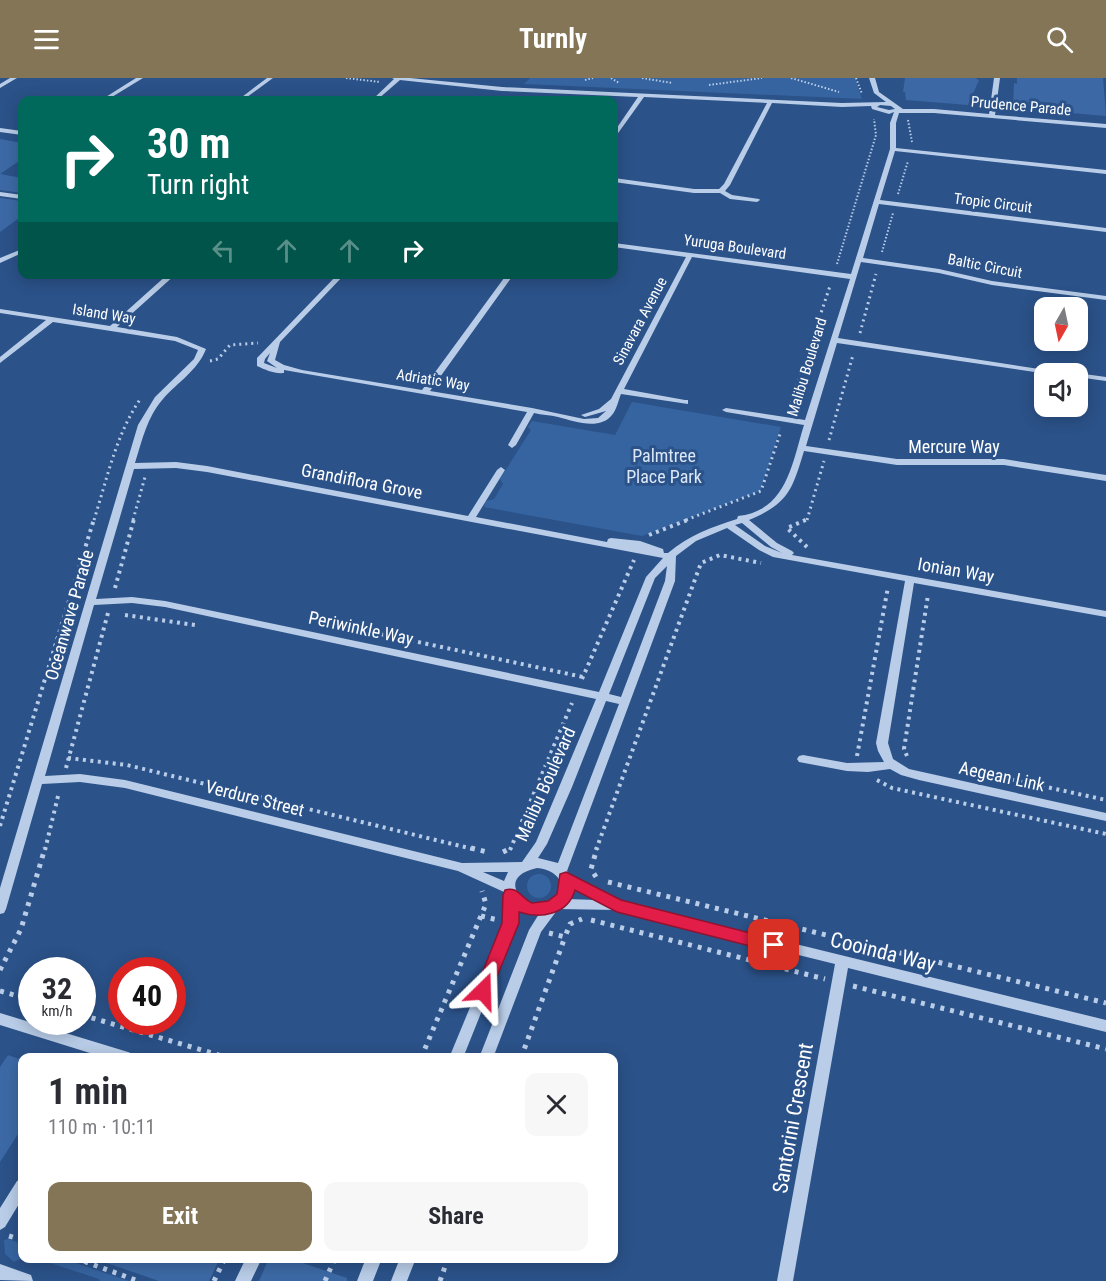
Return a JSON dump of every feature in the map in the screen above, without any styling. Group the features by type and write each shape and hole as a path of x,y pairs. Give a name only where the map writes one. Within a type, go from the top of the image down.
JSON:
{"street":[{"path":"0,86 14,78"},
{"path":"111,96 140,78"},
{"path":"245,96 270,78"},
{"path":"378,96 397,78 516,90 876,107 893,123"},
{"path":"872,78 877,93 896,108"},
{"path":"992,115 997,78"},
{"path":"511,96 516,90"},
{"path":"876,107 877,93"},
{"path":"618,129 642,96"},
{"path":"721,191 727,185 770,102"},
{"name":"Prudence Parade","path":"876,107 1106,126"},
{"name":"Malibu Boulevard","path":"525,866 541,843 651,577 692,539 766,508 782,497 792,480 893,149 893,123 896,108"},
{"path":"0,130 18,132"},
{"path":"893,149 1106,172"},
{"path":"618,181 694,191 721,191 730,197 757,200"},
{"path":"0,194 18,196"},
{"name":"Tropic Circuit","path":"877,202 1106,230"},
{"name":"Yuruga Boulevard","path":"618,246 854,277"},
{"path":"0,261 18,252"},
{"name":"Sinavara Avenue","path":"591,415 602,411 614,400 690,255"},
{"name":"Baltic Circuit","path":"859,260 939,271 992,283 1106,298"},
{"path":"111,329 168,279"},
{"path":"277,343 337,279"},
{"path":"424,393 507,279"},
{"name":"Island Way","path":"0,310 177,339 202,349"},
{"path":"0,361 52,319"},
{"path":"834,340 1034,369"},
{"name":"Adriatic Way","path":"277,343 271,361 281,367 302,372 579,420 601,420"},
{"name":"Adriatic Way","path":"277,343 263,354 260,364 277,371 302,372"},
{"name":"Oceanwave Parade","path":"0,909 147,414 158,399 198,360 202,349"},
{"path":"1088,377 1106,379"},
{"path":"619,391 685,402"},
{"name":"Sinavara Avenue","path":"601,420 612,413 614,400"},
{"path":"726,410 809,423"},
{"path":"512,445 532,411"},
{"name":"Adriatic Way","path":"559,415 591,415"},
{"name":"Mercure Way","path":"801,448 897,462 1004,462 1106,478"},
{"name":"Grandiflora Grove","path":"130,466 162,464 191,466 587,539 637,552 672,557"},
{"path":"471,518 501,470"},
{"name":"Ionian Way","path":"741,518 774,545 800,558"},
{"name":"Ionian Way","path":"727,524 770,553 1106,614"},
{"path":"488,1053 535,930 567,892 563,875 623,700 670,580 672,557"},
{"path":"891,765 885,758 882,743 910,578"},
{"name":"Periwinkle Way","path":"90,602 132,600 165,604 623,700"},
{"path":"803,759 841,768 865,769 891,765"},
{"name":"Aegean Link","path":"891,765 919,776 1106,817"},
{"name":"Verdure Street","path":"39,780 80,778 125,784 461,867 510,892"},
{"path":"458,1053 510,923 512,877 525,866 545,864 563,875"},
{"name":"Verdure Street","path":"461,867 525,866"},
{"name":"Cooinda Way","path":"563,875 617,905 842,963 1106,1026"},
{"path":"510,892 523,906 532,909 554,906"},
{"name":"Cooinda Way","path":"554,906 617,905"},
{"name":"Santorini Crescent","path":"785,1281 842,963"},
{"path":"0,1019 102,1053"},
{"path":"0,1222 18,1193"},
{"path":"243,1281 252,1263"},
{"path":"365,1281 372,1263"},
{"path":"399,1281 406,1263"},
{"path":"0,1272 25,1281"}],"path":[{"path":"642,78 674,84"},
{"path":"705,85 737,83 762,78"},
{"path":"644,537 761,491 834,274 876,135 874,116 865,112 856,78"},
{"path":"808,548 787,528 807,521 824,461"},
{"path":"888,586 857,751 858,761 865,769 884,785 892,788 1106,834"},
{"path":"914,759 908,757 904,749 928,594"},
{"path":"68,758 127,765 496,854 510,849 515,837"},
{"path":"1004,778 1106,800"},
{"path":"423,1053 486,904 481,893 488,879"},
{"path":"523,1053 565,937"},
{"path":"0,990 18,996"},
{"path":"96,1019 212,1053"},
{"path":"89,1263 138,1281"},
{"path":"214,1281 223,1263"},
{"path":"325,1281 332,1263"},
{"path":"440,1281 446,1263"}],"green space":[{"path":"530,78 855,78 862,99 524,84"},
{"name":"Palmtree Place Park","path":"632,402 781,427 760,491 642,536 484,507 486,501 494,499 503,484 500,479 531,430 528,427 532,421 615,435"},
{"path":"539,874 548,877 551,886 548,895 539,898 530,895 527,886 530,877"},
{"path":"4,1240 18,1243 18,1260 14,1262 5,1254"},
{"path":"50,1263 76,1263 129,1281 100,1281"}],"building":[{"path":"905,78 975,78 979,80 968,105 906,100 905,92 903,92"},
{"path":"1017,78 1103,78 1106,116 1013,108 1014,83 1017,84"},
{"path":"0,139 18,142 18,162 0,174"},
{"path":"0,174 18,177 18,192 0,190"},
{"path":"0,198 18,200 18,219 0,232"},
{"path":"8,1055 18,1059 18,1134 0,1162 0,1067"},
{"path":"107,1263 218,1263 209,1281 159,1281"},
{"path":"267,1263 303,1263 347,1278 347,1281 259,1281"}],"route":[{"path":"483,991 510,923 511,895 523,906 542,910 563,899 567,892 566,878 617,905 774,945"}]}
